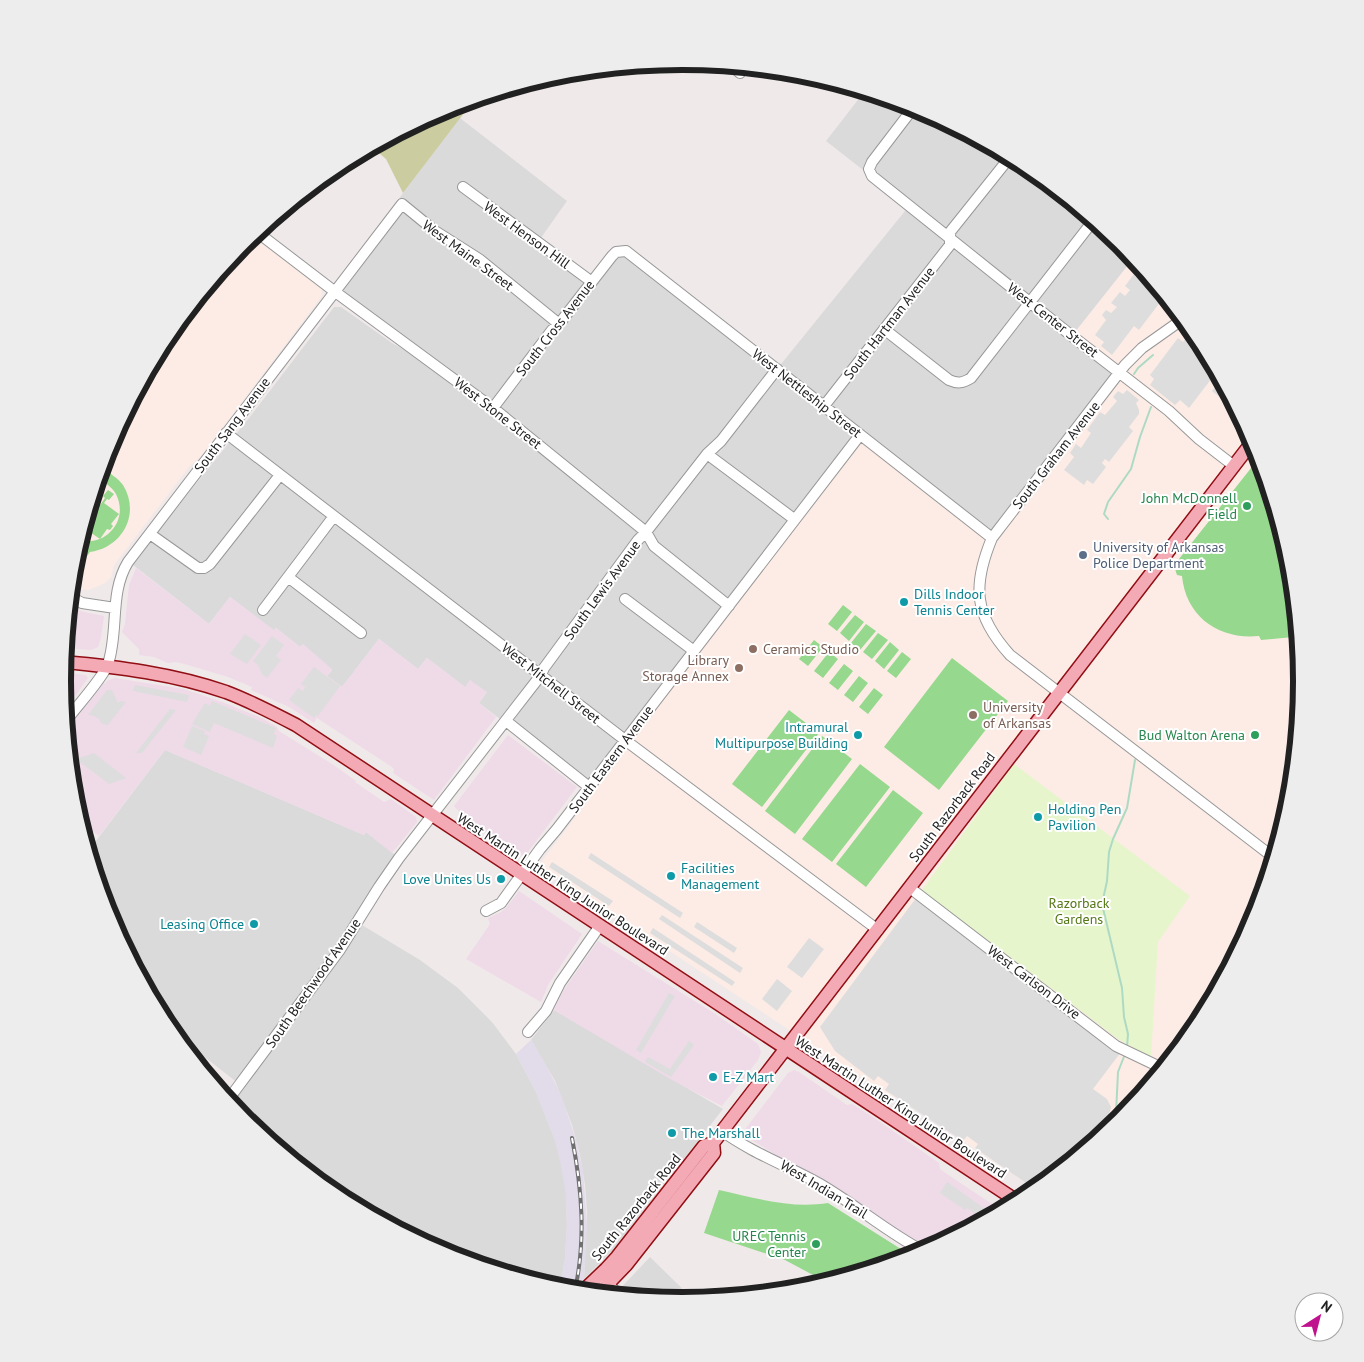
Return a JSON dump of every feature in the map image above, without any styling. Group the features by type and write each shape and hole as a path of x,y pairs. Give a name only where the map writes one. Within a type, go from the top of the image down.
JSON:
{"main road":[{"name":"South Razorback Road","path":"602,1284 637,1252 714,1153 714,1143 722,1132 1247,449"},
{"name":"West Martin Luther King Junior Boulevard","path":"71,663 107,666 162,675 203,685 262,707 296,725 1009,1197"}],"street":[{"name":"West Center Street","path":"909,114 872,162 869,169 872,176 1030,303 1120,372 1234,466"},
{"name":"South Hartman Avenue","path":"824,406 950,246 950,232 1005,163"},
{"name":"West Henson Hill","path":"463,187 592,282"},
{"name":"South Sang Avenue","path":"107,666 111,651 119,582 124,570 226,433 402,204"},
{"name":"West Maine Street","path":"402,204 434,231 478,259 559,324"},
{"path":"884,329 949,380 960,383 971,378 1089,226"},
{"name":"West Stone Street","path":"263,237 493,408 646,532 654,546 729,606"},
{"name":"South Cross Avenue","path":"493,408 552,330 559,324 612,256 620,251"},
{"name":"West Nettleship Street","path":"620,251 631,254 992,538"},
{"name":"South Graham Avenue","path":"1177,323 1142,348 1125,365 992,538 980,572 981,608 996,640 1010,655 1268,853"},
{"name":"South Lewis Avenue","path":"432,816 541,675 544,668 633,547 707,454 721,442 777,369"},
{"name":"West Mitchell Street","path":"226,433 625,740 878,930"},
{"name":"South Eastern Avenue","path":"486,911 501,903 540,849 590,787 860,435"},
{"path":"707,454 794,519"},
{"path":"150,534 198,568 204,568 210,564 280,475"},
{"path":"263,610 334,516"},
{"path":"288,577 361,633"},
{"path":"625,599 694,651"},
{"path":"76,600 82,603 115,608"},
{"path":"72,713 107,666"},
{"path":"506,721 590,787"},
{"name":"South Beechwood Avenue","path":"232,1094 339,950 389,872 432,816"},
{"name":"West Carlson Drive","path":"910,888 1119,1047 1156,1066"},
{"path":"528,1032 546,1011 560,983 600,927"},
{"name":"West Indian Trail","path":"722,1132 734,1140 792,1168 831,1191 914,1246"}],"shaded area":[{"path":"860,97 878,102 952,133 988,152 1054,196 1085,222 1129,265 1072,336 1120,372 992,538 879,449 589,787 479,703 487,692 465,687 427,658 418,669 379,639 342,687 327,676 332,670 302,645 300,647 276,628 274,631 230,597 209,624 133,565 334,307 341,307 392,343 439,369 334,291 403,193 460,118 567,201 538,242 591,282 620,251 777,369 909,206 826,141"},
{"path":"259,241 322,289 322,296 202,455 189,467 114,565 111,577 105,583 89,590 78,589 92,523 103,485 134,411 153,375 197,309 223,278"},
{"name":"University of Arkansas","path":"1129,265 1167,309 1211,376 1230,411 1246,447 1261,485 1272,523 1288,601 1292,641 1292,721 1288,761 1281,800 1261,877 1230,951 1211,986 1167,1053 1141,1084 1085,1140 1054,1166 1028,1184 902,1101 885,1093 539,865 626,750 672,679 860,435 992,537 1119,372 1072,336"},
{"path":"1135,272 1161,301 1139,330 1134,326 1112,355 1101,346 1104,342 1095,335 1106,320 1102,315 1106,310 1111,313 1117,307 1111,303 1120,292 1125,296 1130,290 1125,286"},
{"path":"1186,337 1212,378 1189,408 1180,400 1175,405 1150,385 1154,379 1150,375 1178,338 1183,342"},
{"path":"1213,380 1225,401 1212,391 1216,386 1211,382"},
{"path":"1127,390 1139,400 1136,403 1139,414 1129,427 1133,431 1109,462 1105,459 1102,463 1106,467 1093,484 1087,480 1084,485 1064,470 1074,457 1070,453 1076,444 1081,448 1091,433 1087,430 1100,412 1105,415 1117,401 1113,397 1118,391 1123,394"},
{"path":"136,568 209,624 230,597 274,630 276,628 300,647 303,644 332,669 327,676 342,687 379,639 418,669 427,658 465,687 470,680 487,692 479,703 496,717 434,800 393,773 394,769 392,767 317,718 314,723 289,707 251,690 252,687 228,677 176,662 168,663 154,657 139,655 139,649 122,632 125,624 129,585"},
{"path":"75,609 104,616 98,647 91,650 72,648"},
{"path":"245,634 261,645 247,664 230,654"},
{"path":"272,636 284,645 276,656 281,660 267,678 253,661"},
{"path":"314,667 340,686 318,716 316,715 314,718 289,700 298,688 303,691 305,687 301,684"},
{"path":"71,673 86,675 88,678 71,701"},
{"path":"115,678 184,689 264,719 277,727 279,731 335,766 384,802 391,799 416,817 417,822 392,853 366,832 364,835 165,750 99,836 90,829 76,761 72,723 107,681"},
{"path":"135,685 189,695 187,702 133,691"},
{"path":"107,690 112,690 118,703 120,701 126,702 108,725 102,724 94,716 88,715"},
{"path":"212,701 276,728 274,734 277,736 273,748 214,723 210,732 192,724 205,703 210,706"},
{"path":"170,709 176,710 142,753 136,753"},
{"path":"192,726 205,731 204,734 209,736 201,755 183,747"},
{"path":"508,735 577,787 524,857 464,817 454,806"},
{"path":"165,750 364,835 366,832 399,858 357,922 420,960 458,988 492,1022 516,1054 536,1092 555,1140 562,1166 566,1193 567,1226 562,1280 486,1260 412,1229 376,1210 343,1189 310,1166 279,1140 232,1094 239,1084 194,1048 174,1020 134,951 103,877 93,844"},
{"path":"94,753 126,778 109,784 76,759"},
{"path":"591,853 683,913 680,918 588,858"},
{"path":"552,862 613,901 609,906 549,867"},
{"path":"922,890 1124,1048 1093,1089 1107,1099 1111,1107 1108,1119 1054,1166 1028,1184 975,1148 978,1144 967,1136 963,1141 885,1090 889,1084 878,1076 874,1081 835,1051 820,1027"},
{"path":"519,891 582,934 548,985 541,1002 466,959 490,924 488,918 506,908"},
{"path":"662,915 743,968 740,973 659,919"},
{"path":"697,922 737,948 734,953 694,927"},
{"path":"653,928 735,982 732,986 650,933"},
{"path":"809,938 824,949 802,978 787,967"},
{"path":"598,941 717,1015 758,1044 761,1052 758,1060 722,1106 672,1080 554,1010 563,991"},
{"path":"777,979 792,991 777,1011 762,999"},
{"path":"669,993 675,996 641,1053 636,1050"},
{"name":"The Marshall","path":"554,1010 723,1109 611,1252 584,1279 587,1213 580,1155 572,1125 555,1081 531,1040"},
{"path":"531,1040 561,1095 576,1140 583,1171 587,1227 584,1279 579,1283 562,1280 567,1220 565,1188 559,1156 555,1140 536,1092 516,1054"},
{"path":"689,1041 694,1045 671,1077 645,1062 648,1057 670,1069"},
{"path":"794,1070 799,1072 847,1105 852,1104 870,1115 939,1163 940,1169 995,1206 952,1229 919,1244 832,1185 781,1158 747,1137 746,1128 788,1073"},
{"path":"947,1182 987,1210 977,1216 967,1208 965,1210 940,1193"},
{"path":"650,1257 686,1292 642,1291 620,1289"}],"green space":[{"path":"467,110 403,193 386,159 377,151 412,133"},
{"name":"John McDonnell Field","path":"1253,465 1272,523 1281,562 1292,637 1261,640 1259,636 1244,636 1218,630 1207,623 1190,603 1182,576 1177,575 1175,569 1178,566 1175,564"},
{"path":"108,472 123,485 128,496 129,518 119,537 111,544 90,552 84,560 88,541 107,535 117,522 120,513 119,504 116,494 104,482"},
{"path":"108,490 114,494 104,503 119,514 111,524 113,526 110,530 107,529 100,539 90,532 95,512 105,498 103,496"},
{"path":"843,605 852,612 837,631 828,624"},
{"path":"855,615 864,622 849,641 840,633"},
{"path":"866,624 876,631 860,650 851,643"},
{"path":"878,633 888,640 872,659 863,652"},
{"path":"814,640 823,647 808,666 799,659"},
{"path":"890,642 899,650 884,669 875,661"},
{"path":"829,652 838,659 823,678 814,671"},
{"path":"902,652 911,659 896,678 887,671"},
{"path":"952,658 1008,701 939,790 884,747"},
{"path":"844,664 853,671 838,690 829,683"},
{"path":"859,676 868,683 853,702 844,695"},
{"path":"874,688 883,695 868,714 859,707"},
{"path":"789,710 819,733 762,807 732,784"},
{"path":"822,736 852,759 795,834 765,811"},
{"path":"860,764 890,787 832,862 802,839"},
{"name":"Razorback Gardens","path":"1014,764 1190,896 1158,942 1151,1057 1118,1039 922,890"},
{"path":"893,790 923,813 866,887 836,864"},
{"name":"UREC Tennis Center","path":"719,1190 787,1204 828,1203 903,1250 878,1260 816,1277 785,1260 704,1233"}],"waterway":[{"path":"1134,374 1153,355"},
{"path":"1108,519 1104,514 1108,502 1131,469 1151,407"},
{"path":"1127,1047 1128,1034 1124,1017 1122,988 1102,904 1107,881 1109,852 1127,808 1135,760"},
{"path":"1116,1111 1118,1072 1125,1054"}],"railway":[{"path":"572,1138 578,1176 582,1233 576,1282"}],"place":[{"name":"John McDonnell Field","path":"1247,506"},
{"name":"University of Arkansas Police Department","path":"1083,555"},
{"name":"Dills Indoor Tennis Center","path":"904,602"},
{"name":"Ceramics Studio","path":"753,649"},
{"name":"Library Storage Annex","path":"739,668"},
{"name":"University of Arkansas","path":"973,715"},
{"name":"Intramural Multipurpose Building","path":"858,735"},
{"name":"Bud Walton Arena","path":"1255,735"},
{"name":"Holding Pen Pavilion","path":"1038,817"},
{"name":"Facilities Management","path":"671,876"},
{"name":"Love Unites Us","path":"501,879"},
{"name":"Leasing Office","path":"254,924"},
{"name":"E-Z Mart","path":"713,1077"},
{"name":"The Marshall","path":"672,1133"},
{"name":"UREC Tennis Center","path":"816,1244"}]}
